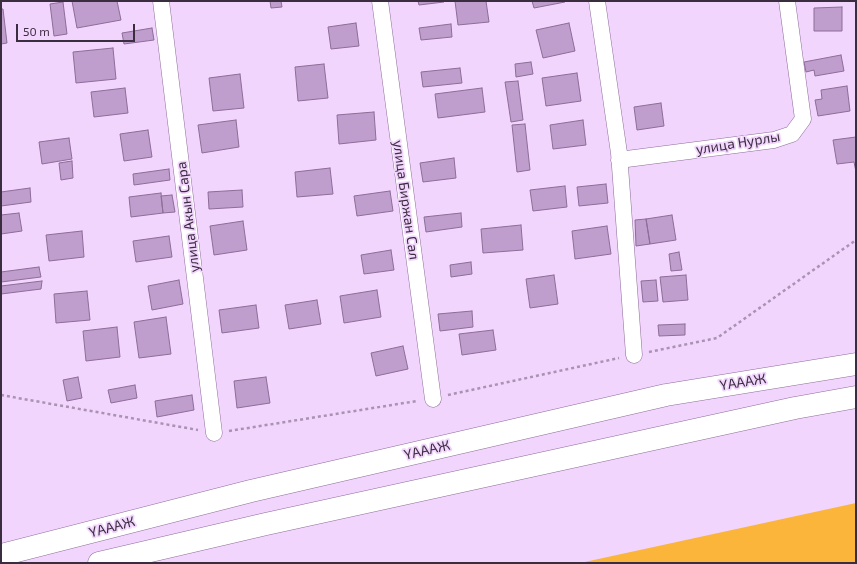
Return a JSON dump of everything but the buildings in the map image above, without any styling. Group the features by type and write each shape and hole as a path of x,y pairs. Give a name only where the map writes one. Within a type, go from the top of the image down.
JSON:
{"highway":[{"name":"ҮАААЖ","path":"1,556 251,491 666,395 856,364"},
{"path":"99,563 266,524 795,408 856,397"}],"street":[{"name":"улица Акын Сара","path":"161,1 214,433"},
{"name":"улица Биржан Сал","path":"380,1 433,399"},
{"path":"597,1 619,160 634,355"},
{"name":"улица Нурлы","path":"619,160 774,140 792,134 803,119 787,1"}],"shaded area":[{"path":"856,503 856,563 580,563"}]}
